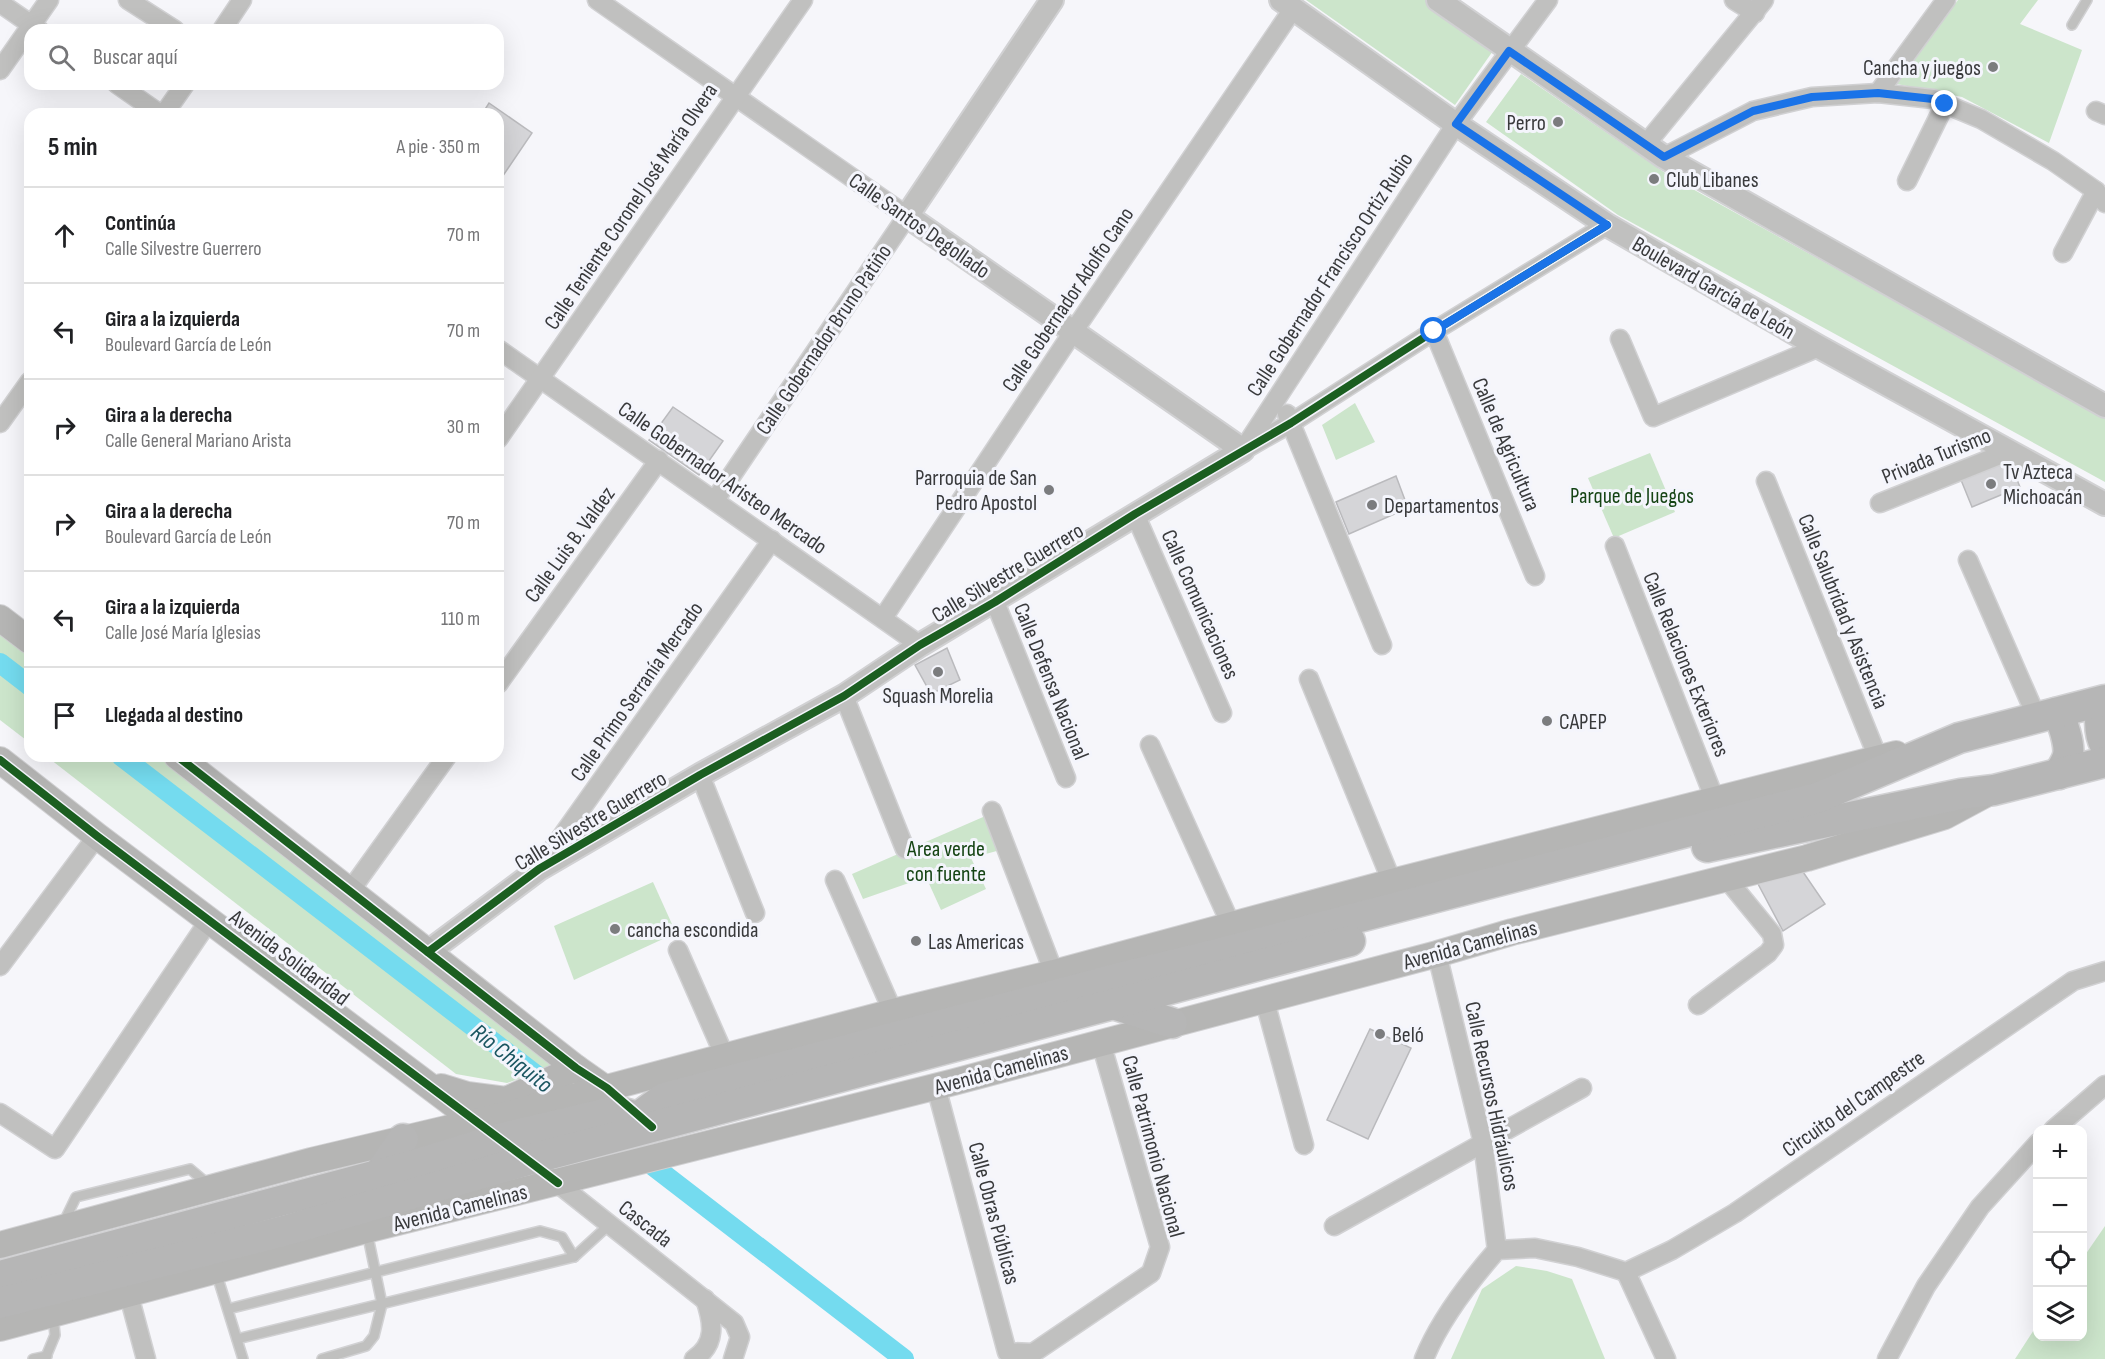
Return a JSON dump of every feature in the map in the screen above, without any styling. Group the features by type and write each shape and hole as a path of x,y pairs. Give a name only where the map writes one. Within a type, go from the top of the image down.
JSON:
{"highway":[{"name":"Avenida Camelinas","path":"623,1111 664,1098 1123,977 1817,798 1959,738 2105,700"},
{"path":"2105,700 2102,704 2100,718 2102,740 2105,745"},
{"path":"2046,715 2060,716 2065,731 2068,754 2059,774"},
{"name":"Avenida Camelinas","path":"0,1276 379,1174 513,1132 623,1111 1113,1004 1710,846 1961,794 1994,790 2105,762"},
{"path":"1086,964 1123,977"},
{"path":"1113,1004 1172,1023"},
{"name":"Avenida Camelinas","path":"0,1302 291,1229 513,1132"},
{"path":"379,1174 403,1139"},
{"path":"65,1311 97,1278"}],"main road":[{"path":"0,618 24,636"},
{"name":"Avenida Camelinas","path":"623,1111 725,1058 893,1012 1232,927 1392,882 1959,738"},
{"name":"Avenida Solidaridad","path":"0,760 97,836 426,1083 513,1132"},
{"path":"185,762 428,952 623,1111"},
{"name":"Avenida Camelinas","path":"0,1328 366,1230 936,1087 1512,932 1806,858 1945,816 1994,790"},
{"path":"426,1083 467,1095 513,1132 574,1069"},
{"name":"Avenida Camelinas","path":"0,1245 211,1187 403,1139 513,1132"}],"street":[{"path":"37,24 49,0"},
{"path":"128,0 166,24"},
{"path":"226,24 242,0"},
{"name":"Calle Santos Degollado","path":"597,0 1243,450"},
{"name":"Calle Teniente Coronel José María Olvera","path":"504,431 803,0"},
{"name":"Calle Gobernador Bruno Patiño","path":"715,500 1052,0"},
{"path":"1438,0 1655,150 2105,405"},
{"name":"Calle Gobernador Francisco Ortiz Rubio","path":"1243,450 1456,124 1548,0"},
{"path":"1655,150 1760,7 1734,0"},
{"path":"1878,93 1946,0"},
{"path":"0,3 31,24"},
{"name":"Boulevard García de León","path":"1287,4 1456,124 1607,225 1819,347 2105,504"},
{"name":"Calle Gobernador Adolfo Cano","path":"883,618 1074,332 1287,4"},
{"path":"0,69 24,40"},
{"path":"126,90 153,108"},
{"path":"167,108 180,90"},
{"path":"1655,150 1753,111 1812,97 1878,93 1933,99 1981,119 2053,161 2101,197 2062,254"},
{"path":"1907,181 1945,104"},
{"name":"Calle Silvestre Guerrero","path":"428,952 539,868 700,775 844,696 920,645 995,602 1135,514 1291,423 1434,331 1607,225"},
{"name":"Calle de Agricultura","path":"1434,331 1535,576"},
{"path":"1620,339 1653,417 1819,347"},
{"name":"Calle Gobernador Aristeo Mercado","path":"504,353 920,645"},
{"path":"0,423 24,389"},
{"path":"1279,396 1382,645"},
{"name":"Privada Turismo","path":"1880,503 2010,451"},
{"name":"Calle Luis B. Valdez","path":"504,676 659,460"},
{"name":"Calle Salubridad y Asistencia","path":"1767,481 1878,758"},
{"name":"Calle Comunicaciones","path":"1135,514 1222,713"},
{"name":"Calle Primo Serranía Mercado","path":"539,868 772,540"},
{"name":"Calle Relaciones Exteriores","path":"1615,546 1715,800"},
{"path":"1968,560 2046,715"},
{"name":"Calle Defensa Nacional","path":"995,602 1066,778"},
{"path":"1309,679 1392,882"},
{"path":"844,696 904,849"},
{"path":"1150,745 1232,927"},
{"path":"350,891 443,762"},
{"path":"700,775 754,913"},
{"path":"992,811 1054,973"},
{"path":"0,966 97,836"},
{"path":"1698,1005 1768,953 1774,945 1772,934 1726,878"},
{"path":"835,880 893,1012"},
{"path":"0,1113 55,1149 210,919"},
{"path":"678,950 725,1058"},
{"name":"Calle Recursos Hidráulicos","path":"1437,954 1483,1143 1497,1250"},
{"name":"Circuito del Campestre","path":"1626,1272 1672,1250 1735,1214 2073,981 2105,971"},
{"path":"1264,998 1304,1145"},
{"name":"Calle Patrimonio Nacional","path":"1007,1352 1033,1353 1151,1273 1160,1247 1101,1043"},
{"path":"2059,1125 2105,1085"},
{"name":"Calle Obras Públicas","path":"936,1087 1007,1352"},
{"path":"1334,1226 1582,1088"},
{"name":"Avenida Solidaridad","path":"513,1132 558,1183"},
{"path":"1887,1359 1926,1286 1980,1207 2033,1147"},
{"name":"Cascada","path":"558,1183 734,1323 740,1337 733,1359"},
{"path":"1424,1359 1431,1342 1472,1278 1497,1250 1535,1248 1578,1257 1626,1272 1666,1359"},
{"path":"128,1292 147,1359"},
{"path":"694,1359 704,1350 711,1337 712,1319 705,1299"}],"lane":[{"path":"2072,25 2087,0"},
{"path":"237,1339 574,1257 610,1224"},
{"path":"322,1359 366,1346 374,1336 382,1304 366,1230"},
{"path":"228,1310 540,1231 562,1237 574,1257"},
{"path":"216,1270 243,1359"},
{"path":"33,1359 46,1357 65,1311"}],"green space":[{"path":"1306,0 1427,0 1495,48 1455,105"},
{"name":"Cancha y juegos","path":"1958,0 2038,0 2020,24 2082,50 2049,143 1962,97 1897,84"},
{"path":"1521,74 1671,177 2105,418 2105,482 1618,215 1486,122"},
{"path":"1355,403 1375,442 1336,460 1322,425"},
{"name":"Parque de Juegos","path":"1650,453 1675,512 1614,538 1588,478"},
{"path":"0,614 24,632 24,738 0,720"},
{"path":"54,762 190,762 570,1060 507,1083 456,1074"},
{"name":"Area verde con fuente","path":"990,814 1004,849 971,858 986,889 941,910 926,877 863,899 852,874"},
{"name":"cancha escondida","path":"653,882 676,933 574,980 554,926"},
{"path":"2105,1226 2105,1359 2015,1359 2033,1331 2033,1341 2087,1341 2087,1252"},
{"path":"1516,1266 1547,1271 1572,1279 1605,1359 1451,1359 1482,1289"}],"building":[{"path":"489,103 496,108 486,108"},
{"path":"504,113 532,133 504,174"},
{"path":"673,407 723,441 699,475 649,440"},
{"name":"Tv Azteca Michoacán","path":"2009,460 2020,487 1972,507 1961,480"},
{"name":"Departamentos","path":"1396,476 1408,508 1349,534 1336,502"},
{"name":"Squash Morelia","path":"947,648 960,680 931,694 915,665"},
{"path":"1801,869 1825,904 1783,931 1757,882"},
{"path":"1370,1029 1411,1048 1368,1139 1327,1120"}],"waterway":[{"name":"Río Chiquito","path":"0,663 24,681"},
{"name":"Río Chiquito","path":"129,762 553,1088"},
{"name":"Río Chiquito","path":"609,1132 904,1359"}],"cycle path":[{"path":"428,952 539,869 700,775 844,696 920,645 995,602 1135,514 1291,423 1434,331 1607,225"},
{"path":"0,760 97,836 558,1183"},
{"path":"185,762 576,1068 607,1088 652,1127"}],"place":[{"name":"Cancha y juegos","path":"1993,67"},
{"name":"Perro","path":"1558,122"},
{"name":"Club Libanes","path":"1654,179"},
{"name":"Tv Azteca Michoacán","path":"1991,484"},
{"name":"Parroquia de San Pedro Apostol","path":"1049,490"},
{"name":"Departamentos","path":"1372,505"},
{"name":"Squash Morelia","path":"938,672"},
{"name":"CAPEP","path":"1547,721"},
{"name":"cancha escondida","path":"615,929"},
{"name":"Las Americas","path":"916,941"},
{"name":"Beló","path":"1380,1034"}],"route":[{"path":"1434,331 1607,225 1456,124 1509,51 1664,157 1753,111 1812,97 1878,93 1933,99 1945,104"}]}
